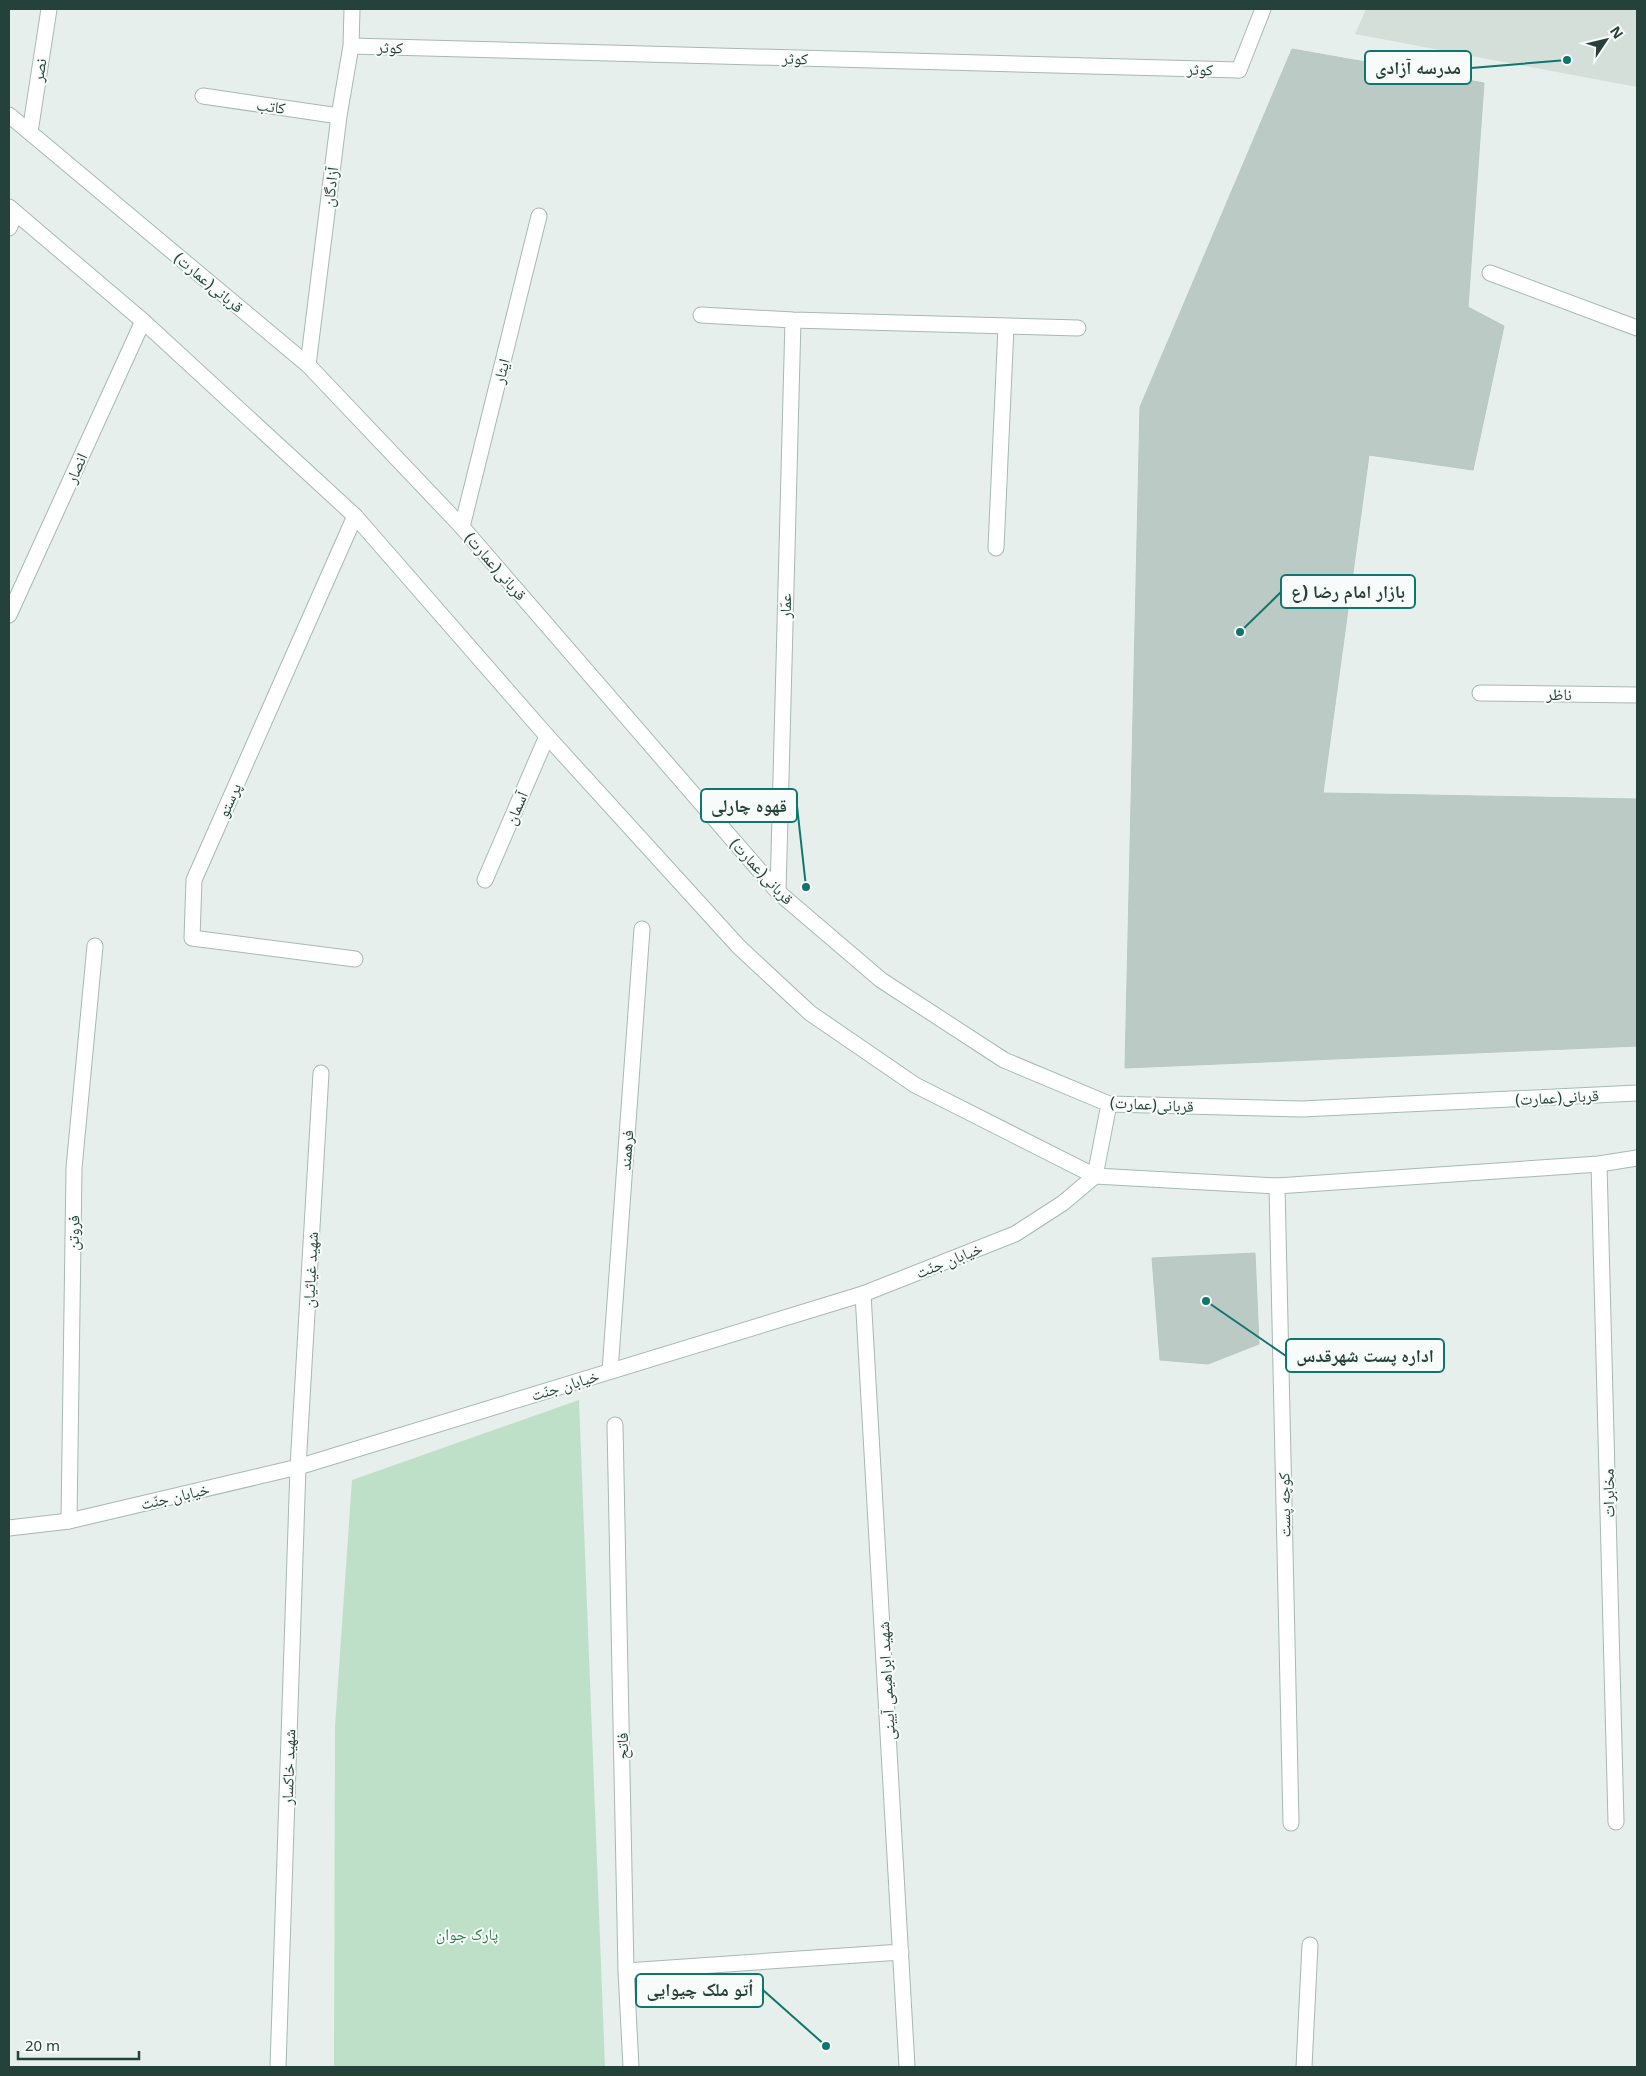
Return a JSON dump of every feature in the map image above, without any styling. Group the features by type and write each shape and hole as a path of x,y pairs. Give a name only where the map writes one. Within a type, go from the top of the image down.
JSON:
{"street":[{"name":"نصر","path":"30,132 49,9"},
{"name":"آزادگان","path":"308,365 339,116 351,46 352,9"},
{"name":"کوثر","path":"351,46 1239,70 1263,9"},
{"name":"کاتب","path":"203,96 339,116"},
{"name":"(عمارت)قربانی","path":"9,115 308,365 462,527 778,892 881,980 1004,1060 1109,1104 1302,1109 1637,1093"},
{"path":"9,228 13,210 143,320 355,516 547,736 739,947 810,1014 915,1085 1095,1176 1277,1186 1599,1164 1637,1158"},
{"name":"ایثار","path":"462,527 539,216"},
{"path":"1490,273 1637,328"},
{"path":"701,315 793,320 1078,328"},
{"name":"انصار","path":"9,615 143,320"},
{"name":"عمّار","path":"778,892 793,320"},
{"path":"996,548 1006,327"},
{"name":"پرستو","path":"355,516 194,880 192,938 355,959"},
{"name":"ناظر","path":"1480,693 1637,695"},
{"name":"آسمان","path":"485,880 547,736"},
{"name":"فرهمند","path":"610,1371 642,929"},
{"name":"فروتن","path":"69,1521 74,1168 95,946"},
{"name":"شهید غیاثیان","path":"298,1467 321,1073"},
{"path":"1095,1176 1109,1104"},
{"name":"مخابرات","path":"1599,1164 1616,1822"},
{"name":"خیابان جنّت","path":"9,1528 69,1521 298,1467 863,1294 1015,1234 1063,1203 1095,1176"},
{"name":"کوچه پست","path":"1277,1186 1292,1823"},
{"name":"شهید ابراهیمی آیینی","path":"863,1294 907,2067"},
{"name":"فاتح","path":"615,1426 626,1971 631,2067"},
{"name":"شهید خاکسار","path":"278,2067 298,1467"},
{"path":"1304,2067 1310,1945"},
{"path":"626,1971 901,1952"}],"shaded area":[{"path":"1366,9 1637,9 1637,87 1355,34"}],"green space":[{"name":"پارک جوان","path":"579,1400 605,2067 334,2067 335,1726 352,1480"}],"building":[{"path":"1292,49 1484,83 1468,307 1504,326 1473,470 1369,455 1323,793 1637,799 1637,1046 1125,1068 1140,407"},
{"path":"1255,1253 1259,1344 1208,1364 1160,1360 1152,1258"}],"place":[{"name":"مدرسه آزادی","path":"1567,60"},
{"name":"بازار امام رضا (ع","path":"1240,632"},
{"name":"قهوه چارلی","path":"806,887"},
{"name":"اداره پست شهرقدس","path":"1206,1301"},
{"name":"اُتو ملک چیوایی","path":"826,2046"}]}
